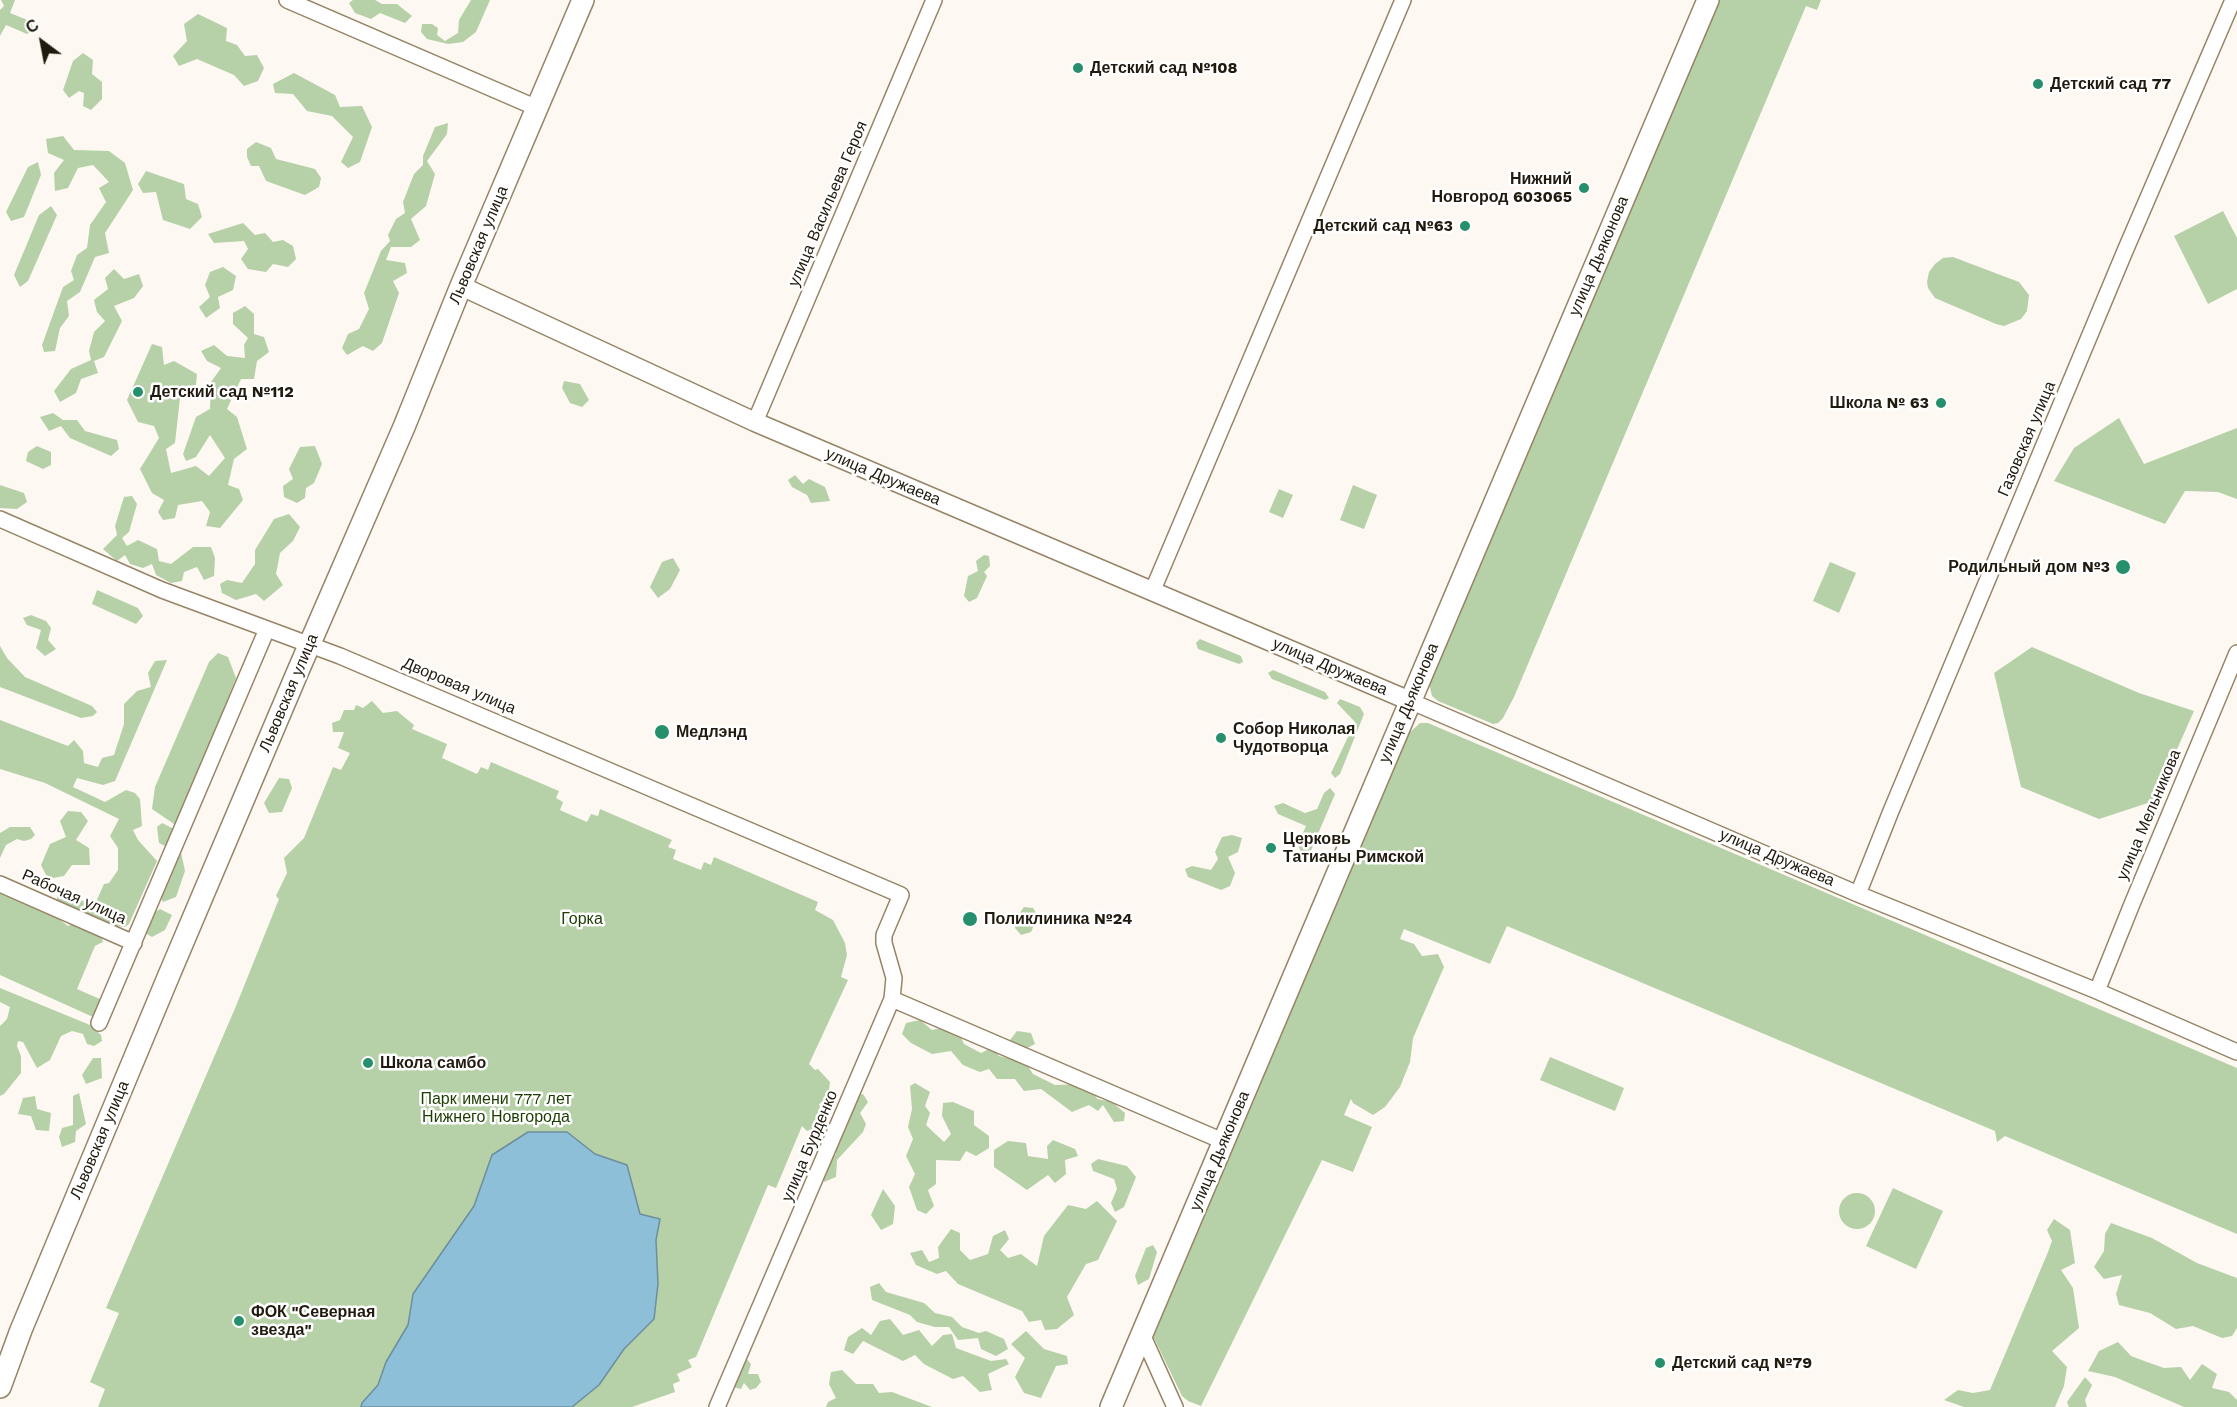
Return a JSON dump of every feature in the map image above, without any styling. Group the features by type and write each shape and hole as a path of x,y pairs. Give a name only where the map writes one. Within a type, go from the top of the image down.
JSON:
{"main road":[{"name":"Львовская улица","path":"0,1387 88,1169 583,0"},
{"name":"улица Дьяконова","path":"1111,1407 1708,0"}],"street":[{"path":"287,0 537,108"},
{"name":"улица Васильева Героя","path":"755,422 934,0"},
{"path":"1152,592 1403,0"},
{"name":"Газовская улица","path":"1858,894 2125,251 2233,0"},
{"name":"улица Дружаева","path":"461,286 755,422 1858,894 2097,991 2237,1052"},
{"name":"Дворовая улица","path":"0,519 162,590 359,664 901,895"},
{"path":"99,1023 267,629"},
{"name":"улица Мельникова","path":"2097,991 2237,653"},
{"name":"Рабочая улица","path":"0,885 134,943"},
{"name":"улица Бурденко","path":"717,1407 892,999 894,978 884,943 884,935 901,895"},
{"path":"892,999 1225,1142"},
{"path":"1142,1334 1175,1407"}],"green space":[{"path":"1,0 15,0 10,13 30,21 34,30 27,34 6,25 0,36 0,10 4,6"},
{"path":"353,0 375,0 382,4 397,4 412,16 405,23 380,13 371,19 355,13 349,3"},
{"path":"471,0 490,0 476,32 463,42 448,44 427,39 421,32 422,24 432,24 438,28 437,35 445,41 458,33 459,20"},
{"path":"1716,0 1821,0 1817,10 1806,6 1514,697 1503,718 1493,724 1438,701 1432,696 1429,683"},
{"path":"198,14 227,28 226,41 237,45 245,56 257,55 264,68 258,81 244,86 234,75 197,59 179,66 173,56 187,41 184,24"},
{"path":"83,53 93,60 92,74 102,82 102,99 91,110 83,106 84,93 79,91 69,98 63,90 73,61"},
{"path":"294,73 335,95 340,107 362,106 372,127 360,162 348,168 341,162 353,137 332,116 307,111 293,94 275,93 273,84"},
{"path":"448,123 447,134 427,161 435,174 426,206 411,219 420,240 411,247 391,247 386,260 405,263 407,273 393,281 399,293 382,343 373,351 363,346 347,355 342,348 348,334 359,329 369,309 364,293 381,251 390,241 388,235 396,219 405,213 403,202 414,174 423,165 423,156 435,127"},
{"path":"63,136 74,150 109,151 125,163 133,190 105,233 109,253 95,257 80,292 67,301 69,316 60,328 55,351 44,352 42,345 63,287 74,280 71,271 77,255 87,248 90,225 106,202 99,188 109,182 93,165 78,168 68,188 55,191 54,173 64,160 48,153 46,139"},
{"path":"256,142 271,148 276,159 315,169 321,178 319,187 305,195 266,181 259,166 251,166 247,157 247,149"},
{"path":"38,162 41,175 24,217 11,221 6,212 28,167"},
{"path":"146,171 184,184 186,199 198,204 202,217 190,229 163,220 156,192 143,193 138,184"},
{"path":"51,206 57,215 28,281 20,287 14,275 39,215"},
{"path":"2223,211 2237,238 2237,289 2208,304 2174,236"},
{"path":"243,223 255,235 265,233 273,242 283,240 293,246 296,259 288,267 273,264 266,272 248,269 241,259 248,249 244,241 214,243 208,234"},
{"path":"1953,257 2019,282 2029,295 2027,311 2021,319 2004,326 1935,298 1928,288 1929,272 1943,258"},
{"path":"223,267 236,276 233,290 218,297 220,308 206,318 199,307 210,297 205,285 210,272"},
{"path":"114,269 124,279 139,274 143,286 134,298 114,306 122,321 104,357 94,361 98,373 81,379 76,393 60,402 54,391 71,369 91,360 89,351 94,332 105,321 97,312 94,300 108,289 105,278"},
{"path":"245,306 254,314 254,334 264,337 269,352 257,361 254,379 241,379 227,409 237,417 247,449 234,459 228,485 239,489 243,500 220,528 206,526 210,512 202,501 178,505 175,518 163,520 158,512 164,500 152,493 140,469 159,438 154,426 138,422 127,400 152,344 162,347 164,365 174,361 197,374 196,385 181,389 175,443 166,449 171,473 196,466 209,476 225,458 210,435 196,457 186,461 183,454 196,417 210,409 211,382 221,368 207,361 201,351 214,345 227,356 245,358 244,345 248,338 233,324 233,313"},
{"path":"564,381 580,384 589,400 582,407 570,403 562,388"},
{"path":"53,413 63,420 77,420 85,431 117,440 119,449 111,456 70,438 61,426 49,431 40,417"},
{"path":"2119,418 2144,464 2237,428 2237,499 2218,492 2185,491 2165,524 2054,481 2074,448"},
{"path":"37,446 51,452 51,465 43,469 26,461 28,452"},
{"path":"315,446 322,464 314,483 306,488 305,498 297,503 284,497 283,486 293,479 289,469 300,447"},
{"path":"795,475 803,484 809,479 825,487 830,501 811,503 807,495 792,487 788,480"},
{"path":"0,485 24,493 27,502 17,509 0,508"},
{"path":"1353,485 1377,495 1364,529 1340,520"},
{"path":"1279,489 1293,495 1283,518 1269,512"},
{"path":"132,496 137,504 129,532 122,538 127,546 138,540 157,549 159,561 171,564 193,547 211,547 215,558 214,576 204,580 197,567 184,572 182,581 171,583 156,575 152,564 143,568 130,564 125,555 117,561 103,549 117,535 115,526 124,497"},
{"path":"289,514 300,527 293,541 280,553 276,574 283,585 264,601 256,594 236,600 222,593 220,584 227,580 242,583 255,564 255,550 274,519"},
{"path":"984,555 989,556 990,566 984,572 987,576 977,598 969,602 964,596 968,576 978,571 976,561"},
{"path":"673,558 680,570 670,589 658,598 650,587 662,562"},
{"path":"1830,562 1856,573 1839,613 1813,601"},
{"path":"97,590 138,608 143,616 136,624 92,604"},
{"path":"31,615 46,621 51,628 48,640 56,649 45,656 36,648 41,630 27,625 23,618"},
{"path":"1200,639 1241,656 1243,662 1239,664 1198,649 1196,643"},
{"path":"0,646 7,658 25,677 92,706 97,712 93,716 81,718 0,687"},
{"path":"2032,647 2139,693 2194,711 2154,801 2099,819 2021,787 1994,673"},
{"path":"218,653 228,657 236,678 180,820 174,824 152,809 155,787 209,662"},
{"path":"167,660 115,781 103,785 77,778 73,787 105,802 126,790 135,793 140,799 142,826 133,830 138,840 157,861 129,924 125,927 106,925 57,903 57,897 61,895 95,904 104,884 109,883 118,870 118,848 110,836 119,819 45,783 0,769 0,720 68,746 74,740 83,751 84,763 98,767 102,758 114,755 124,724 124,704 137,691 151,687 148,673 155,661"},
{"path":"1273,670 1325,692 1329,698 1325,700 1272,679 1268,673"},
{"path":"1340,699 1360,707 1364,714 1340,774 1335,778 1331,773 1355,722 1337,703"},
{"name":"Парк имени 777 лет Нижнего Новгорода","path":"372,701 383,713 397,711 414,725 412,729 447,744 442,758 477,774 481,767 488,770 491,762 559,791 556,798 563,802 560,810 587,822 591,814 598,816 600,809 672,840 668,847 676,850 673,859 701,870 704,862 711,865 714,857 818,902 815,910 833,920 845,943 847,955 841,977 848,980 809,1064 815,1070 818,1069 830,1082 828,1098 819,1104 825,1123 807,1131 802,1126 776,1188 768,1185 696,1357 688,1360 692,1367 677,1374 680,1381 673,1384 675,1392 632,1407 98,1407 105,1389 90,1382 119,1313 106,1308 236,1006 279,899 276,896 287,873 284,858 304,838 333,767 341,770 350,753 338,748 344,732 333,732 332,723 340,720 344,710 354,710 356,705 363,708"},
{"path":"1420,723 1428,723 2237,1068 2237,1234 2005,1136 1997,1142 1995,1131 1507,926 1490,964 1404,929 1400,939 1414,944 1422,956 1438,954 1444,967 1413,1038 1410,1062 1400,1087 1385,1107 1373,1115 1353,1103 1351,1099 1344,1115 1372,1127 1353,1172 1322,1160 1201,1406 1188,1401 1182,1396 1154,1338 1154,1333 1407,735"},
{"path":"279,778 289,779 292,788 282,812 269,813 264,803"},
{"path":"1330,788 1335,794 1309,855 1302,855 1298,845 1306,826 1278,814 1274,806 1283,803 1305,813 1317,809 1324,793"},
{"path":"68,811 81,812 88,821 76,840 89,848 90,865 72,865 64,876 48,879 41,865 50,844 66,837 60,821"},
{"path":"162,823 176,830 185,871 176,897 163,902 156,888 167,847 159,843 157,827"},
{"path":"10,827 30,827 35,835 31,839 24,841 17,839 6,845 0,858 0,833"},
{"path":"1232,835 1242,838 1238,852 1228,857 1235,873 1230,886 1221,890 1188,877 1185,869 1192,866 1211,870 1218,859 1215,852 1222,837"},
{"path":"0,890 44,908 68,926 74,923 101,935 103,942 95,946 77,989 102,1000 102,1013 93,1017 0,975"},
{"path":"1024,907 1033,908 1038,916 1031,932 1021,935 1015,928 1017,917"},
{"path":"160,909 172,915 165,930 152,937 145,933 147,917"},
{"path":"0,988 90,1025 101,1035 102,1041 94,1046 87,1044 83,1034 72,1031 61,1036 50,1060 37,1068 23,1042 18,1041 21,1073 0,1096 0,1026 7,1019 10,1007 0,1002"},
{"path":"920,1020 932,1030 949,1026 958,1031 964,1044 981,1053 993,1047 999,1056 1007,1058 1016,1051 1010,1040 1017,1031 1031,1033 1035,1044 1027,1048 1022,1057 1033,1074 1055,1085 1084,1084 1094,1089 1097,1099 1112,1102 1125,1113 1124,1121 1114,1122 1103,1105 1098,1111 1089,1105 1072,1112 1041,1089 1024,1091 1015,1079 997,1079 989,1069 980,1072 963,1065 951,1051 932,1054 911,1043 902,1034 906,1023"},
{"path":"1550,1057 1624,1088 1615,1111 1540,1080"},
{"path":"93,1058 101,1058 102,1078 86,1084 82,1075"},
{"path":"915,1083 930,1092 925,1106 930,1113 926,1125 944,1142 951,1134 942,1116 943,1103 953,1102 974,1111 974,1125 989,1136 989,1148 976,1156 966,1151 960,1161 936,1160 936,1184 928,1190 934,1206 926,1214 917,1210 909,1187 915,1174 906,1156 913,1139 908,1127 912,1109 910,1086"},
{"path":"79,1093 86,1124 76,1131 75,1142 62,1147 59,1137 62,1128 73,1125 73,1096"},
{"path":"863,1094 868,1102 860,1113 866,1124 863,1132 837,1160 836,1177 824,1182 823,1166 836,1154 833,1141 853,1096"},
{"path":"35,1096 37,1109 51,1113 49,1131 36,1130 31,1116 18,1114 23,1098"},
{"path":"1053,1140 1075,1149 1078,1156 1065,1160 1066,1174 1055,1183 1048,1175 1027,1190 994,1167 994,1150 1008,1141 1026,1143 1028,1156 1048,1159 1047,1146"},
{"path":"1098,1159 1127,1166 1136,1177 1124,1207 1115,1212 1111,1203 1117,1189 1114,1179 1093,1171 1091,1164"},
{"path":"1893,1188 1943,1211 1916,1269 1866,1246"},
{"path":"883,1189 895,1206 893,1224 881,1230 871,1215"},
{"path":"1857,1193 1870,1198 1875,1211 1870,1224 1857,1229 1844,1224 1839,1211 1844,1198"},
{"path":"1097,1201 1117,1221 1098,1260 1086,1264 1067,1297 1074,1315 1057,1329 1045,1330 1041,1320 1029,1322 1022,1311 958,1284 946,1271 937,1274 916,1265 910,1253 922,1250 929,1262 939,1258 938,1247 951,1229 960,1233 960,1250 970,1260 988,1254 993,1236 1005,1230 1009,1239 1000,1250 1008,1258 1021,1254 1037,1266 1044,1236 1068,1205 1086,1209"},
{"path":"2054,1219 2070,1230 2075,1263 2061,1270 2073,1288 2079,1328 2052,1351 2067,1367 2064,1386 2055,1407 1964,1407 1944,1400 1958,1390 1973,1393 1990,1390 2048,1252 2052,1241 2047,1230"},
{"path":"2111,1223 2152,1238 2197,1263 2237,1278 2237,1328 2232,1336 2222,1338 2193,1326 2176,1329 2150,1313 2119,1305 2116,1294 2122,1275 2104,1279 2094,1267 2104,1251 2105,1234"},
{"path":"1153,1245 1157,1252 1149,1279 1138,1285 1135,1276 1146,1248"},
{"path":"879,1283 886,1292 924,1303 935,1313 952,1317 962,1327 979,1333 986,1331 1004,1339 1008,1349 996,1356 981,1349 978,1338 958,1340 949,1327 935,1327 917,1322 910,1315 872,1300 870,1287"},
{"path":"890,1319 903,1335 919,1330 932,1346 943,1335 952,1334 956,1348 991,1361 1006,1359 1009,1364 988,1374 992,1390 980,1392 963,1376 953,1379 924,1364 915,1355 903,1361 863,1341 853,1354 844,1350 848,1337 862,1328 871,1335 880,1321"},
{"path":"1026,1331 1044,1349 1067,1356 1068,1364 1056,1366 1041,1398 1024,1393 1015,1377 1025,1358 1011,1344"},
{"path":"2118,1342 2131,1356 2164,1368 2181,1367 2190,1380 2202,1364 2217,1374 2212,1388 2229,1392 2237,1400 2237,1407 2184,1407 2115,1377 2088,1371 2099,1351"},
{"path":"746,1358 751,1364 748,1374 758,1374 761,1382 756,1388 750,1390 744,1383 741,1389 733,1387"},
{"path":"842,1370 856,1384 873,1384 879,1393 892,1392 932,1407 826,1407 828,1402 836,1398 829,1384 831,1372"},
{"path":"2085,1377 2092,1385 2085,1400 2087,1407 2069,1407 2067,1402"}],"water":[{"path":"528,1132 567,1132 595,1154 627,1165 640,1214 660,1219 656,1240 658,1284 654,1319 624,1349 599,1385 572,1407 361,1407 378,1385 386,1362 408,1325 413,1294 474,1206 492,1155"}],"place":[{"name":"Детский сад №108","path":"1078,68"},
{"name":"Детский сад 77","path":"2038,84"},
{"name":"Нижний Новгород 603065","path":"1584,188"},
{"name":"Детский сад №63","path":"1465,226"},
{"name":"Детский сад №112","path":"138,392"},
{"name":"Школа № 63","path":"1941,403"},
{"name":"Родильный дом №3","path":"2123,567"},
{"name":"Медлэнд","path":"662,732"},
{"name":"Собор Николая Чудотворца","path":"1221,738"},
{"name":"Церковь Татианы Римской","path":"1271,848"},
{"name":"Поликлиника №24","path":"970,919"},
{"name":"Школа самбо","path":"368,1063"},
{"name":"ФОК \"Северная звезда\"","path":"239,1321"},
{"name":"Детский сад №79","path":"1660,1363"}],"park label":[{"name":"Горка","path":"582,919"}]}
